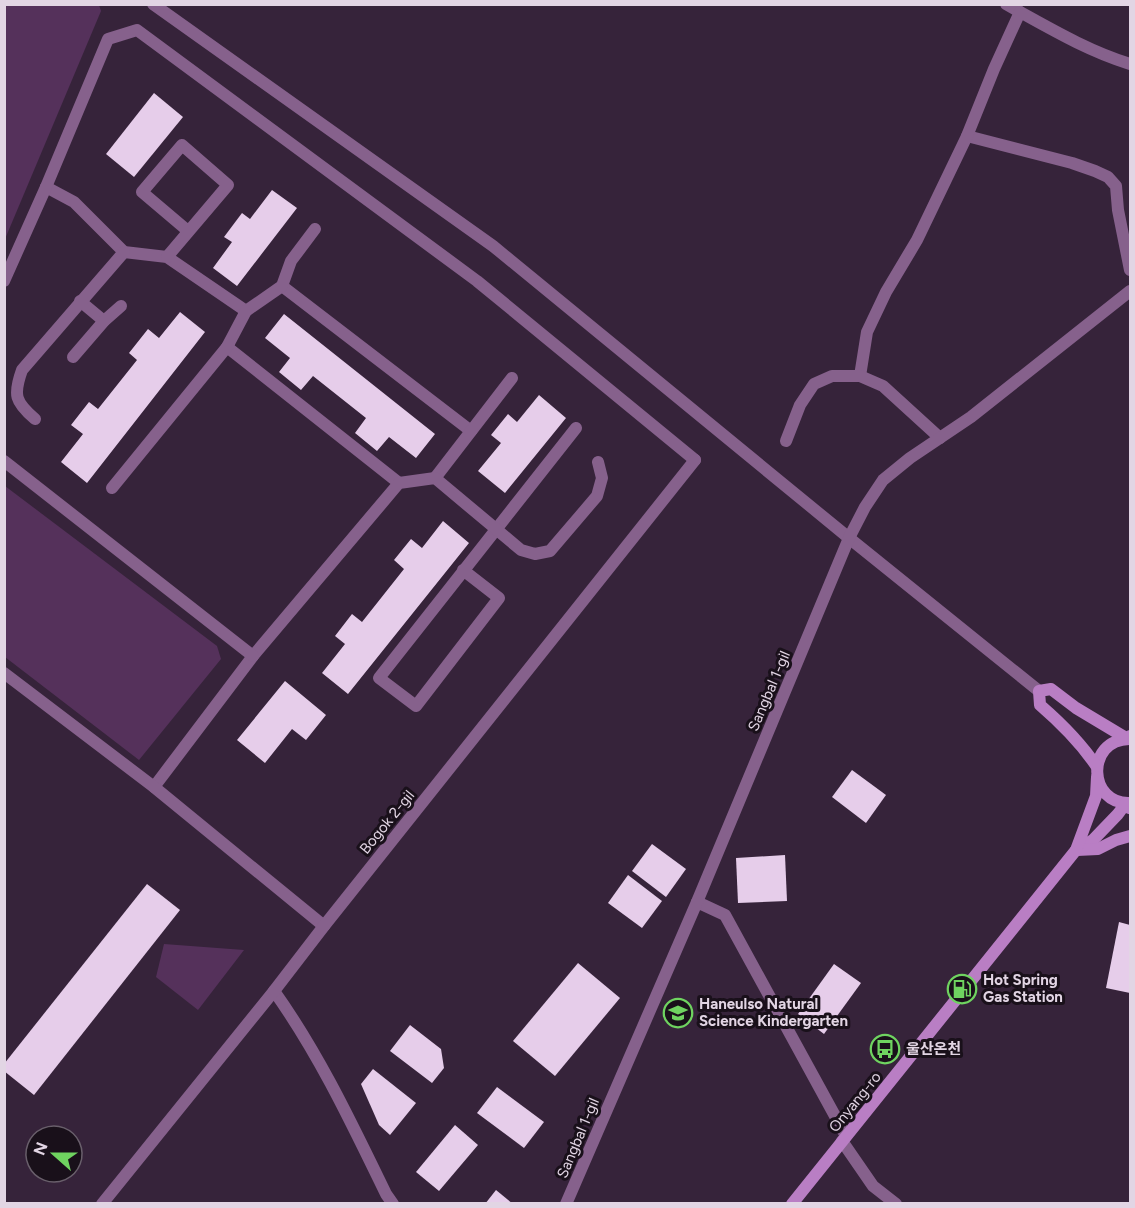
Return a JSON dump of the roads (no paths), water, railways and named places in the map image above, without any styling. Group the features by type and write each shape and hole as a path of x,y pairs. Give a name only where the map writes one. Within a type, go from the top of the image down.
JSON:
{"main road":[{"path":"1129,738 1076,708 1051,688 1039,691 1041,705 1064,725 1087,751 1101,787 1107,795 1129,805"},
{"path":"1076,850 1096,796 1100,757 1115,741 1129,738"},
{"path":"1076,850 1093,840 1129,805"},
{"path":"1076,850 1098,849 1131,836"},
{"name":"Onyang-ro","path":"792,1203 1076,850"}],"street":[{"path":"153,4 493,246 1039,691"},
{"path":"1006,4 1071,40 1131,64"},
{"path":"860,376 867,332 886,292 917,240 967,136 1020,12"},
{"name":"Bogok 2-gil","path":"46,187 108,39 137,30 477,281 695,459 274,991 102,1203"},
{"path":"967,136 1072,163 1108,177 1116,186 1118,210 1131,270"},
{"path":"167,257 228,185 182,146 142,192 188,231"},
{"path":"4,281 46,187 74,202 124,252 167,257 246,311"},
{"path":"112,488 226,346 246,311 282,286 291,261 315,229"},
{"path":"35,419 21,407 16,388 22,370 124,252"},
{"path":"282,286 471,431"},
{"name":"Sangbal 1-gil","path":"566,1203 697,902 849,538 865,507 883,480 910,458 971,417 1131,291"},
{"path":"80,301 104,321"},
{"path":"73,357 104,321 121,306"},
{"path":"226,346 399,483"},
{"path":"786,441 800,405 814,384 832,376 860,376 883,386 940,438"},
{"path":"154,787 253,656 399,483 435,478 512,378"},
{"path":"463,570 500,598 416,706 379,678 463,570 496,528 576,428"},
{"path":"4,461 253,656"},
{"path":"435,478 521,550 535,554 550,551 597,496 602,478 598,462"},
{"path":"4,673 154,787 324,926"},
{"path":"697,902 725,915 844,1139 873,1186 896,1203"},
{"path":"274,991 296,1022 342,1103 386,1194 393,1203"}],"place":[{"name":"Hot Spring Gas Station","path":"962,989"},
{"name":"Haneulso Natural Science Kindergarten","path":"678,1013"},
{"name":"울산온천","path":"885,1049"}]}
